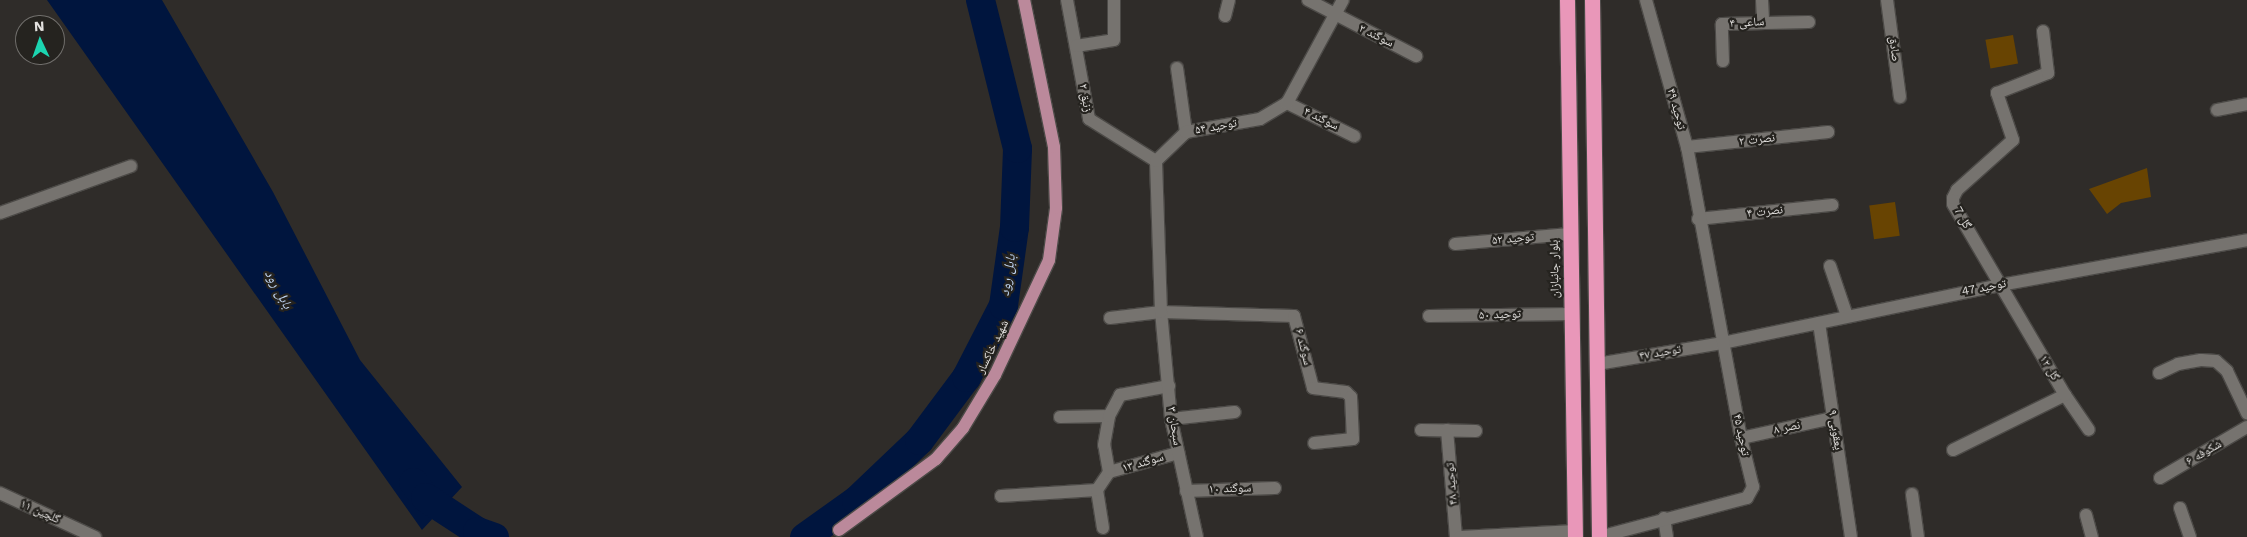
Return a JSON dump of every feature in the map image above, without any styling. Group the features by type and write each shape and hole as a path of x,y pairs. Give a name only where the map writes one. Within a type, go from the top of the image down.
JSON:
{"highway":[{"name":"بلوار جانبازان","path":"1567,0 1575,534"},
{"path":"1592,0 1599,537"}],"main road":[{"name":"شهید خاکسار","path":"835,535 936,459 963,428 995,375 1049,260 1056,208 1054,156 1024,0"}],"street":[{"name":"زنبق ۲","path":"1067,0 1089,119 1156,161"},
{"path":"1076,46 1114,40 1114,0"},
{"path":"1224,16 1229,0"},
{"name":"سوگند ۲","path":"1308,0 1416,56"},
{"name":"توحید ۵۴","path":"1156,161 1186,132 1260,119 1287,103 1343,0"},
{"name":"توحید ۴۹","path":"1646,0 1687,147 1698,219"},
{"path":"1762,0 1763,22"},
{"name":"صادق","path":"1887,0 1900,97"},
{"name":"ساعی ۴","path":"1723,61 1722,24 1809,22"},
{"name":"گل 7","path":"2000,284 1953,204 1953,198 1957,190 2013,140 1997,93 2048,74 2043,31"},
{"path":"1177,68 1186,132"},
{"name":"سوگند ۴","path":"1287,103 1354,136"},
{"path":"2217,110 2247,104"},
{"name":"نصرت ۲","path":"1687,147 1828,132"},
{"path":"1110,318 1161,312 1156,161"},
{"path":"0,213 132,166"},
{"name":"نصرت ۴","path":"1698,219 1832,205"},
{"name":"توحید ۴۵","path":"1599,537 1664,518 1747,498 1752,493 1698,219"},
{"name":"توحید ۵۲","path":"1455,244 1570,234"},
{"name":"توحید 47","path":"1723,342 2000,284 2247,240"},
{"path":"1830,266 1847,316"},
{"name":"گل ۱۲","path":"1953,450 2065,395 2000,284"},
{"name":"سبحان ۳","path":"1161,312 1172,418 1186,491 1198,537"},
{"name":"سوگند ۶","path":"1161,312 1294,316 1313,388 1346,392 1351,397 1353,439 1314,442"},
{"name":"توحید ۵۰","path":"1429,316 1571,314"},
{"name":"یعقوبی ۹","path":"1819,323 1851,537"},
{"name":"توحید ۴۷","path":"1597,364 1723,342"},
{"path":"2159,373 2178,364 2201,360 2216,362 2227,370 2247,413"},
{"path":"1103,528 1097,490 1109,472 1104,445 1109,416 1120,394 1168,386"},
{"path":"2065,395 2089,430"},
{"path":"1172,418 1235,412"},
{"path":"1060,417 1109,416"},
{"name":"نصر ۸","path":"1741,438 1833,418"},
{"name":"شکوفه ۶","path":"2160,478 2247,427"},
{"path":"1421,430 1476,431"},
{"name":"توحید ۴۸","path":"1447,430 1456,537"},
{"name":"سوگند ۱۳","path":"1109,472 1178,453"},
{"name":"سوگند ۱۰","path":"1186,491 1275,488"},
{"path":"1001,496 1097,490"},
{"name":"گلچین ۱۱","path":"0,493 80,533 95,537"},
{"path":"1912,494 1918,537"},
{"path":"2180,508 2190,537"},
{"path":"2086,515 2092,537"},
{"path":"1664,518 1667,537"},
{"path":"1460,537 1575,534"}],"water":[{"path":"47,0 162,0 273,192 360,360 462,487 422,530 65,25 65,15 58,15"}],"building":[{"path":"2013,35 2018,64 1990,68 1985,40"},
{"path":"2147,168 2151,197 2121,203 2107,214 2089,189"},
{"path":"1895,202 1900,236 1874,239 1869,206"}],"waterway":[{"name":"بابل رود","path":"804,537 856,500 919,440 966,377 1003,305 1014,227 1017,148 980,0"},
{"name":"بابل رود","path":"413,482 425,497 477,531 494,537"}]}
